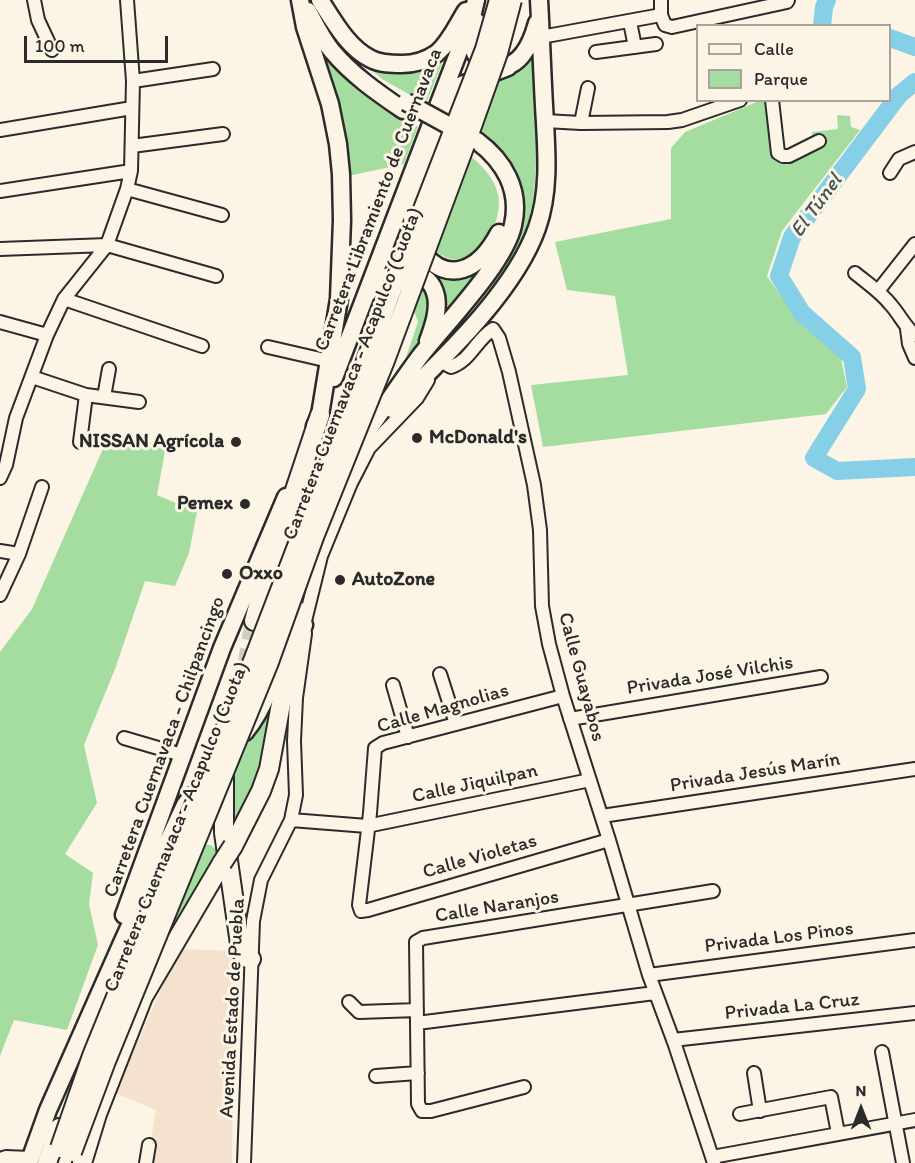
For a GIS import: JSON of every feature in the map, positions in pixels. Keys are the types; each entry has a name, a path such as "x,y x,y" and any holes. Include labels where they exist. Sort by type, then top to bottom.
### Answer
{"highway":[{"name":"Carretera Cuernavaca - Acapulco (Cuota)","path":"55,1163 92,1056 253,661 330,461 389,297 485,49 499,0"},
{"name":"Carretera Cuernavaca - Acapulco (Cuota)","path":"69,1163 106,1061 269,662 314,537 384,363 498,53 512,0"},
{"path":"254,621 265,580 320,415"},
{"path":"82,1163 97,1114 143,997 233,846 261,791 269,769 289,660 293,603"},
{"path":"36,1161 106,1005 165,905 199,833 225,765 224,833 241,951 244,957 251,959"}],"main road":[{"path":"301,0 331,50 370,87 405,106 475,146 500,182 504,193 505,216 493,245 474,264 463,269 452,270 440,267 423,253 415,241 412,217 415,201 453,93 468,81 478,80 518,61 526,50 539,7"},
{"name":"Carretera Cuernavaca - Chilpancingo","path":"88,1021 182,755 234,618 320,415 339,299 342,238 341,174 330,105 305,27 301,0"},
{"path":"315,0 338,42 347,53 405,106"},
{"path":"320,0 333,21 361,52 379,62 404,64 414,63 436,54 446,44 476,0"},
{"path":"476,0 474,51 487,65 508,67"},
{"name":"Carretera Libramiento de Cuernavaca","path":"320,415 472,17 476,0"},
{"path":"360,441 440,361 509,281 537,228 543,208 545,189 539,7"},
{"name":"Carretera Cuernavaca - Chilpancingo","path":"36,1161 48,1110 185,805 261,709 274,676 311,519 332,479 423,353 483,277 512,231 514,207 511,182 499,160 475,146"},
{"path":"363,298 378,282 401,272 422,275 436,294 437,308 423,353"},
{"path":"293,603 304,625"}],"street":[{"path":"34,0 38,20 52,50"},
{"path":"0,478 6,465 16,418 47,335 64,299 107,244 127,189 131,171 133,81 127,0"},
{"path":"661,0 663,20"},
{"path":"541,37 630,22 663,20 672,27 788,0"},
{"path":"630,22 635,47"},
{"path":"596,52 656,44"},
{"path":"133,81 213,69"},
{"path":"581,123 588,88"},
{"path":"544,121 668,122 682,120 734,102"},
{"path":"772,102 778,153 789,156 819,141"},
{"path":"0,130 132,108"},
{"path":"132,146 223,134"},
{"path":"890,174 899,159 915,152"},
{"path":"0,191 131,171"},
{"path":"127,189 222,215"},
{"path":"0,249 107,244 216,276"},
{"path":"878,291 915,244"},
{"path":"855,273 878,291 911,332 909,344 915,358"},
{"path":"64,299 202,346"},
{"path":"0,322 47,335"},
{"name":"Calle Guayabos","path":"440,361 451,367 461,363 485,334 493,329 499,338 510,372 534,485 540,530 542,606 563,696 602,816 649,975 713,1160"},
{"path":"268,347 329,361"},
{"name":"Avenida Estado de Puebla","path":"244,1163 253,921 261,880 291,820 296,795 294,741 296,698 305,634 304,625 321,556 369,448 417,398 440,361"},
{"path":"104,397 109,369"},
{"path":"32,377 86,395 139,402"},
{"path":"80,442 86,395"},
{"path":"0,595 19,554 42,487"},
{"path":"0,551 19,554"},
{"path":"440,674 456,724"},
{"name":"Privada José Vilchis","path":"570,719 821,677"},
{"path":"393,685 408,737"},
{"name":"Calle Magnolias","path":"367,826 375,748 383,743 563,696"},
{"path":"124,738 182,755"},
{"name":"Privada Jesús Marín","path":"602,816 915,769"},
{"name":"Calle Jiquilpan","path":"291,820 367,826 590,780"},
{"name":"Calle Violetas","path":"367,826 359,904 361,911 609,840"},
{"name":"Calle Naranjos","path":"524,1087 430,1111 422,1111 418,1104 416,942 423,938 713,891"},
{"name":"Privada Los Pinos","path":"649,975 915,940"},
{"path":"417,1023 655,993"},
{"path":"349,1002 359,1012 417,1010"},
{"name":"Privada La Cruz","path":"673,1040 915,1012"},
{"path":"882,1052 903,1163"},
{"path":"376,1076 418,1073"},
{"path":"754,1073 760,1111"},
{"path":"740,1114 831,1097 838,1133"},
{"path":"713,1160 838,1133 915,1120"},
{"path":"146,1163 149,1145"},
{"path":"0,1159 36,1161"}],"shaded area":[{"path":"179,949 235,951 232,1163 147,1163 156,1110 115,1093"}],"green space":[{"path":"320,43 373,97 418,127 404,164 348,176"},
{"path":"447,51 426,104 382,79 362,62"},
{"path":"533,55 536,158 535,186 530,214 521,241 508,264 455,330 451,326 510,247 515,177 511,166 501,153 476,132 491,85 521,68"},
{"path":"757,102 769,102 772,151 813,149 812,132 838,129 837,115 850,116 851,127 860,130 782,231 767,276 796,318 841,358 847,387 826,414 543,447 531,385 628,375 615,296 567,290 555,242 671,219 671,148 685,132"},
{"path":"469,155 493,181 499,202 498,213 495,225 482,246 463,258 452,259 443,256 429,245"},
{"path":"484,266 451,309 444,305 420,267 437,274"},
{"path":"401,278 422,283 430,297 426,329 418,344 406,357 418,322 411,303 374,296 383,286"},
{"path":"110,433 142,437 165,451 157,495 197,512 189,553 175,586 145,581 115,669 84,745 97,803 65,854 93,873 89,904 98,945 67,1030 14,1020 0,1056 0,652 32,609"},
{"path":"281,673 262,767 231,835 231,761"},
{"path":"205,845 211,845 219,852 168,936"}],"waterway":[{"name":"El Túnel","path":"822,24 827,0"},
{"name":"El Túnel","path":"891,38 915,47"},
{"name":"El Túnel","path":"915,82 899,95 792,237 779,276 802,313 852,357 857,389 814,458 837,471 915,467"}],"tunnel":[{"path":"246,667 254,621"}],"place":[{"name":"McDonald's","path":"417,438"},
{"name":"NISSAN Agrícola","path":"236,442"},
{"name":"Pemex","path":"245,504"},
{"name":"Oxxo","path":"227,574"},
{"name":"AutoZone","path":"340,580"}]}
